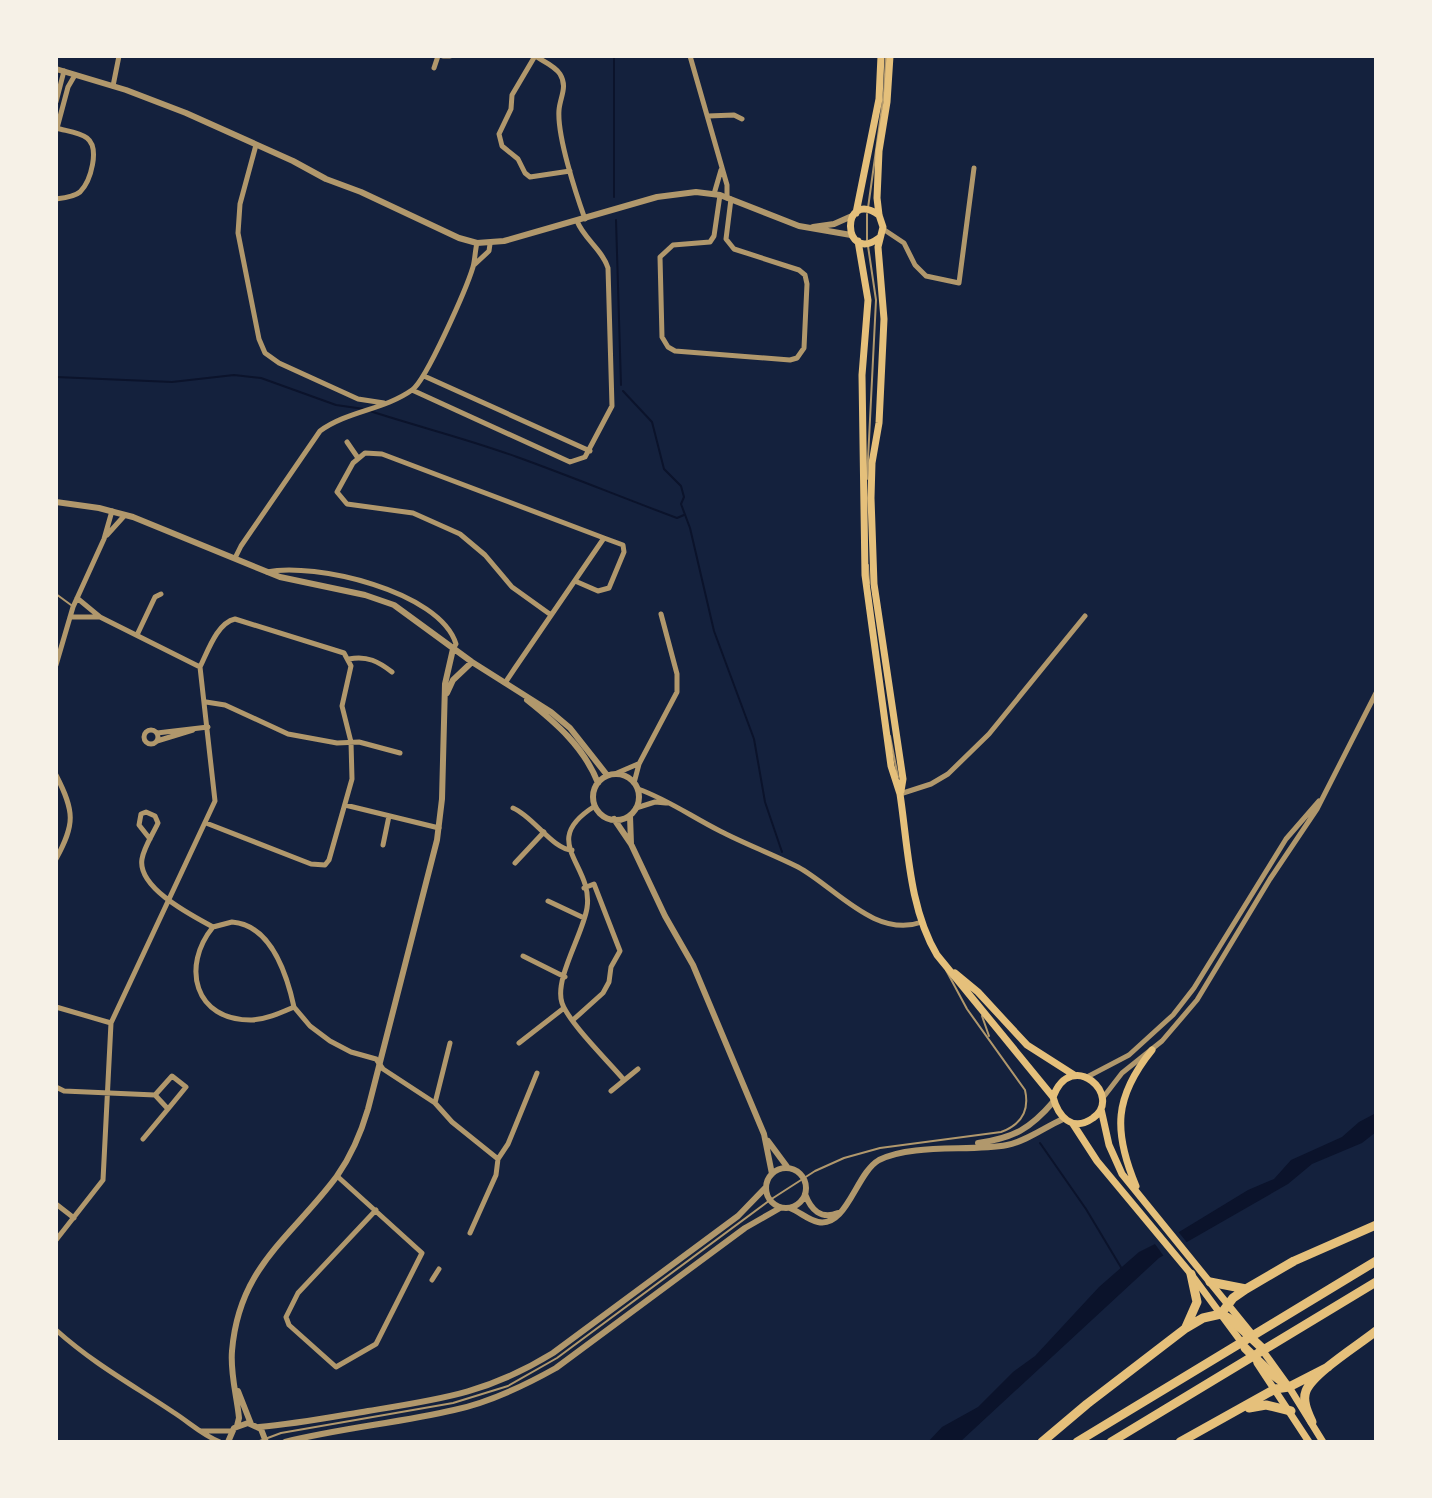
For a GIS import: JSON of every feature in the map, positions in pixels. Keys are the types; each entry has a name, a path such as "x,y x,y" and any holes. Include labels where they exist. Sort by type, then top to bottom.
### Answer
{"highway":[{"path":"1229,1318 1228,1304 1246,1289 1294,1261 1376,1225"},
{"path":"1077,1442 1376,1261"},
{"path":"1186,1328 1197,1302 1196,1271"},
{"path":"1210,1282 1246,1289"},
{"path":"1111,1442 1376,1282"},
{"path":"1042,1442 1087,1404 1203,1318 1229,1318 1262,1348"},
{"path":"1312,1422 1305,1403 1308,1386 1376,1331"},
{"path":"1245,1348 1289,1387"},
{"path":"1180,1442 1275,1389 1289,1387 1328,1367"},
{"path":"1238,1412 1266,1405 1291,1411"}],"main road":[{"path":"886,56 887,102 879,151 879,215 883,229 879,238 884,319 879,423 872,463 874,584 903,779 900,794"},
{"path":"879,238 867,244 858,241 851,235 849,223 854,215 886,56"},
{"path":"854,215 868,209 879,215"},
{"path":"858,241 868,300 862,375 865,575 884,726 894,779 900,794 922,922 945,965 1053,1099 1063,1119 1073,1124 1097,1161 1146,1220 1210,1282 1228,1304 1229,1318"},
{"path":"945,965 978,992 1027,1045 1074,1075 1093,1081 1102,1099 1101,1109 1112,1155 1122,1174 1156,1214 1229,1318 1245,1348"},
{"path":"1140,1196 1123,1151 1120,1116 1131,1079 1152,1050"},
{"path":"1053,1099 1063,1081 1074,1075"},
{"path":"1073,1124 1092,1119 1101,1109"},
{"path":"1262,1348 1275,1389 1309,1442"},
{"path":"1289,1387 1323,1442"}],"street":[{"path":"113,86 119,56"},
{"path":"434,68 441,56 450,56"},
{"path":"412,390 570,462 583,459 590,451 612,406 608,268 600,250 579,227 581,220 559,113 564,91 562,77 535,56 512,95 511,109 501,129 500,140 530,177 570,171"},
{"path":"690,56 727,185 723,196 714,236 710,242 673,245 660,257 664,343 675,351 797,358 804,348 805,275 728,244 726,239 723,196 721,169"},
{"path":"56,69 176,109 328,180 459,238 477,243 490,244 668,195 696,192 723,196 810,228 851,235"},
{"path":"56,102 64,71"},
{"path":"56,199 76,195 86,182 94,152 93,145 84,136 56,128 68,87 75,75"},
{"path":"708,116 734,115 742,119"},
{"path":"256,145 240,204 238,233 259,339 265,353 279,363 358,399 383,404"},
{"path":"883,229 904,243 915,265 926,276 959,283 974,168"},
{"path":"810,228 834,224 854,215"},
{"path":"235,558 317,434 329,424 412,390 424,376 473,266 477,243"},
{"path":"473,266 489,251 490,244"},
{"path":"424,376 590,451"},
{"path":"347,442 358,458"},
{"path":"551,615 521,595 479,549 453,530 393,508 347,504 337,492 339,485 358,458 370,452 382,454 622,544 624,549 611,586 601,591 575,581"},
{"path":"56,502 112,511 266,572 380,599 409,615 453,649 562,721 607,775"},
{"path":"56,665 73,607 104,539 112,511"},
{"path":"104,539 125,515"},
{"path":"505,683 604,538"},
{"path":"228,1442 239,1418 232,1360 236,1325 254,1276 273,1249 337,1176 361,1131 439,828 445,684 448,663 456,644 450,633 421,606 378,585 283,568 266,572"},
{"path":"137,635 155,597 161,594"},
{"path":"77,598 100,617 200,667"},
{"path":"631,844 630,816 639,800 636,786 639,764 677,692 677,674 661,614"},
{"path":"900,794 931,784 948,774 989,734 1085,616"},
{"path":"70,617 100,617"},
{"path":"56,1240 103,1180 111,1023 170,903 215,801 200,667 221,627 226,621 235,619 344,653 351,666 342,706 351,742 352,779 325,865 311,864 206,823"},
{"path":"349,659 370,659 392,672"},
{"path":"447,693 456,677 472,662"},
{"path":"505,683 565,733 586,759 598,783"},
{"path":"1102,1099 1122,1073 1152,1050 1197,1000 1322,798 1376,693"},
{"path":"206,702 225,705 288,734 337,743 351,742 400,753"},
{"path":"194,729 186,734 148,743 144,736 149,730 157,733 208,727"},
{"path":"156,741 157,733"},
{"path":"630,816 614,819 602,815 595,806 593,794 598,783 607,775 639,764"},
{"path":"617,773 719,830 801,869 873,917 904,926 922,922"},
{"path":"56,775 72,816 68,837 56,859"},
{"path":"1087,1077 1123,1059 1165,1025 1185,1001 1286,839 1322,798"},
{"path":"636,808 655,802 670,804"},
{"path":"345,805 439,828"},
{"path":"595,806 572,823 569,835 587,905 561,993 564,1008 624,1080"},
{"path":"513,808 523,812 563,849 572,850"},
{"path":"150,839 139,825 141,814 146,812 157,819 150,839 142,858 143,868 170,903 213,927"},
{"path":"383,845 389,816"},
{"path":"614,819 631,844 665,916 693,965 772,1152 803,1178 805,1194 813,1209 822,1215 832,1215 844,1208"},
{"path":"515,863 544,832"},
{"path":"1286,839 1294,845"},
{"path":"573,1020 603,993 620,951 594,884 584,888"},
{"path":"548,901 584,918"},
{"path":"294,1007 252,1020 231,1017 212,1007 199,991 195,972 198,951 213,927 239,923 259,933 282,969 294,1007 310,1026 351,1052 376,1059 435,1103 452,1122 498,1159"},
{"path":"523,956 565,977"},
{"path":"56,1007 111,1023"},
{"path":"519,1043 564,1008"},
{"path":"435,1103 450,1043"},
{"path":"611,1091 638,1069"},
{"path":"470,1233 496,1175 498,1159 508,1144 537,1073"},
{"path":"143,1139 186,1087 172,1076 155,1095"},
{"path":"56,1087 64,1091 155,1095 168,1109"},
{"path":"963,1147 1009,1138 1019,1133 1053,1099"},
{"path":"790,1208 825,1223 839,1216 864,1173 876,1162 894,1156 1015,1143 1063,1119"},
{"path":"200,1431 251,1424 259,1427 313,1421 450,1397 476,1391 524,1371 553,1353 738,1216 766,1187 772,1174 772,1152"},
{"path":"772,1174 788,1168"},
{"path":"337,1176 376,1210 422,1253 376,1344 336,1367 289,1325 286,1317 294,1299 376,1210"},
{"path":"766,1187 770,1200 780,1208"},
{"path":"285,1442 455,1410 530,1383 556,1368 745,1228 780,1208 790,1208 800,1203 805,1194"},
{"path":"56,1204 74,1218"},
{"path":"432,1280 439,1269"},
{"path":"56,1330 107,1372 207,1437 220,1442"},
{"path":"234,1384 251,1424"},
{"path":"259,1427 266,1440"}],"lane":[{"path":"886,56 868,209 867,244 876,300 867,495 870,585 900,794"},
{"path":"872,179 879,151"},
{"path":"870,440 872,463"},
{"path":"56,594 73,607"},
{"path":"257,1442 453,1403 508,1386 557,1358 770,1200 830,1164 870,1150 1001,1132 1019,1123 1027,1105 1025,1090 961,1000 946,974 945,965"},
{"path":"978,992 989,1037"}],"water":[{"path":"1376,1113 1376,1132 1362,1143 1312,1164 1288,1184 1159,1258 960,1442 928,1442 942,1427 978,1407 1013,1372 1035,1356 1099,1287 1139,1252 1248,1190 1274,1179 1291,1160 1342,1137 1359,1122"}],"pier":[{"path":"1176,1229 1189,1245 1166,1259 1152,1240"}],"waterway":[{"path":"614,56 614,197"},
{"path":"616,220 621,385"},
{"path":"56,377 172,382 234,375 261,378 336,405 364,409"},
{"path":"623,391 652,422 664,469 681,486 684,497 681,504 690,528 714,631 754,739 765,802 782,852"},
{"path":"370,411 499,451 677,518 684,515"},
{"path":"1040,1143 1086,1209 1122,1269"}]}
